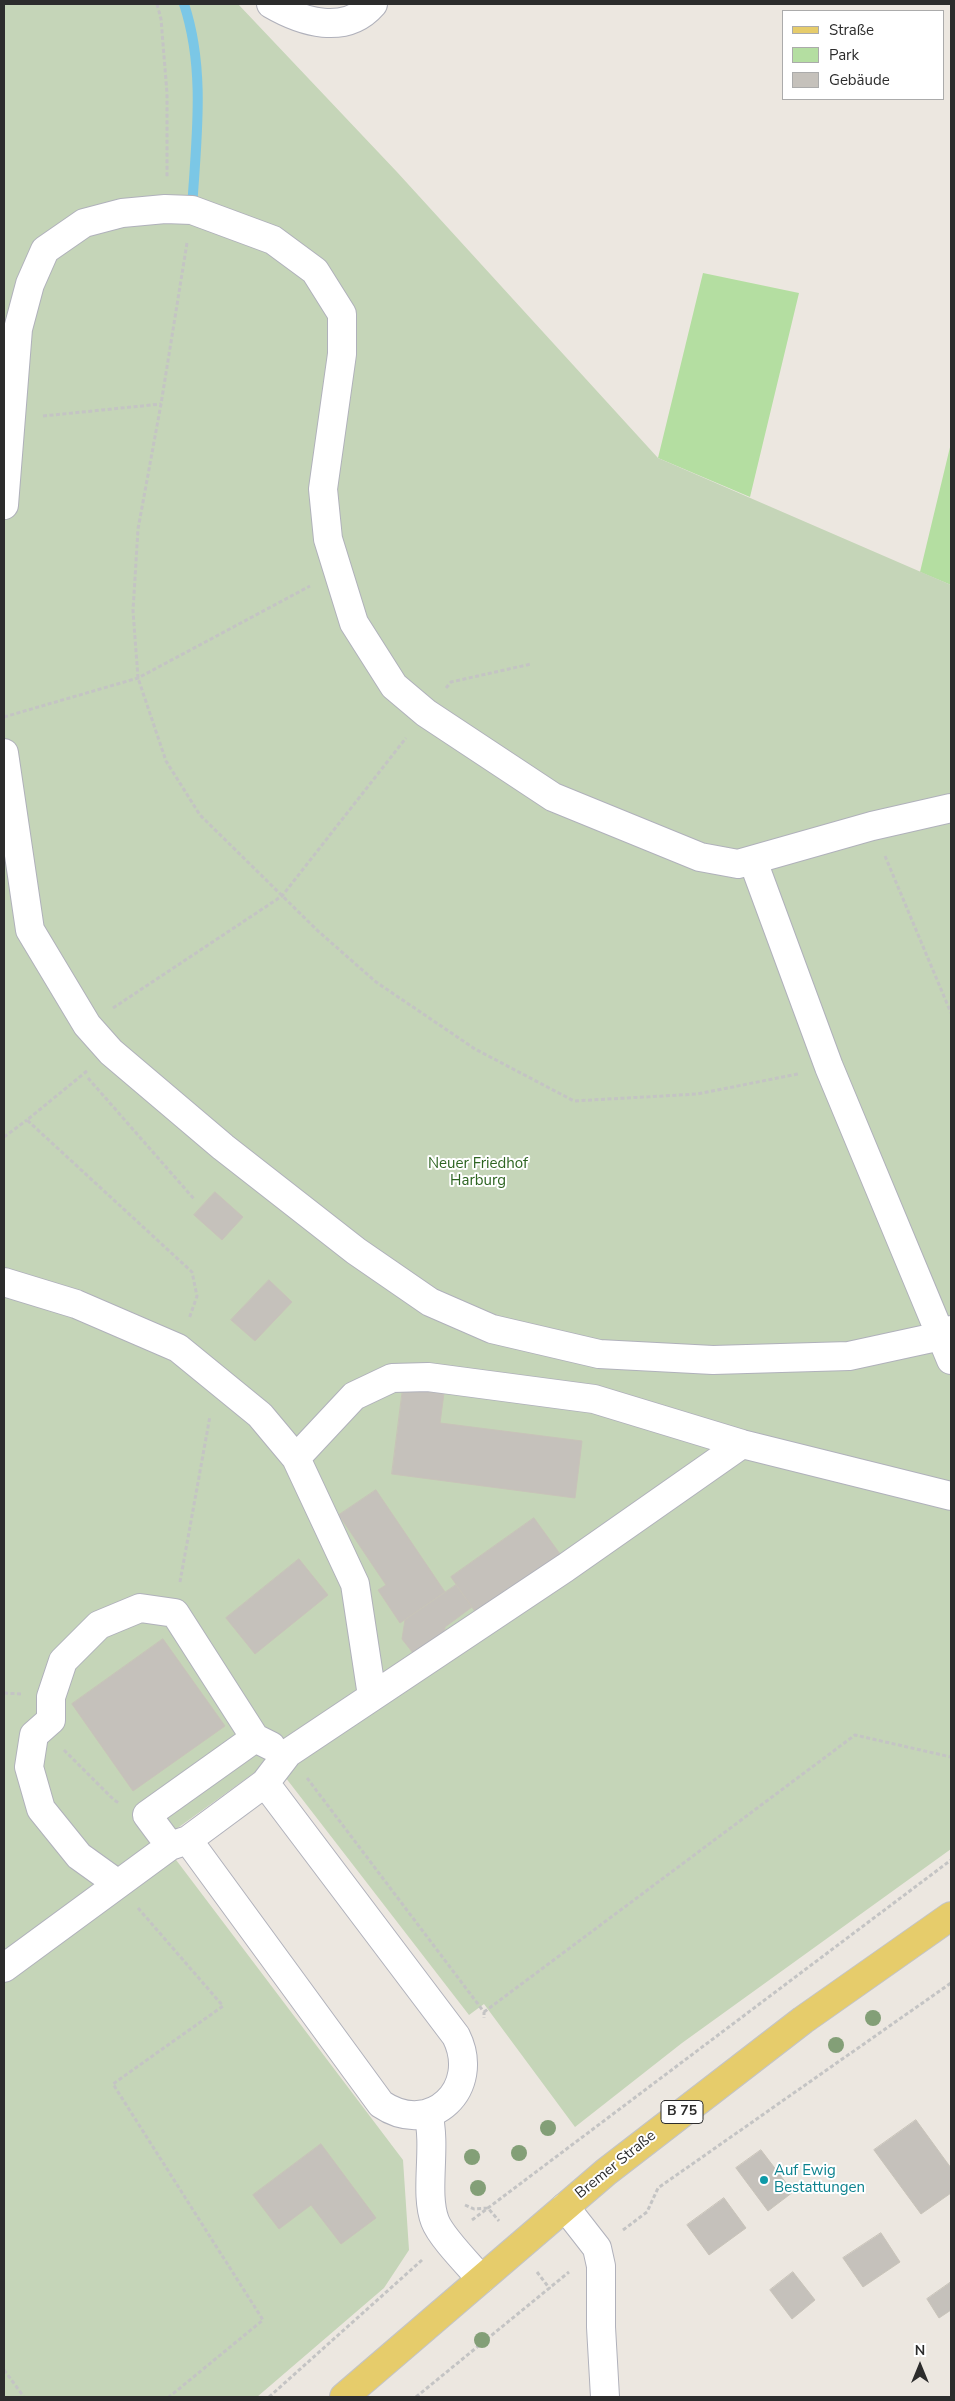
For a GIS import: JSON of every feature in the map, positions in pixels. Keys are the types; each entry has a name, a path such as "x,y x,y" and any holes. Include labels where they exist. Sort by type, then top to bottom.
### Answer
{"main road":[{"name":"Bremer Straße","path":"344,2397 565,2206 717,2084 803,2020 951,1916"}],"street":[{"path":"271,4 291,16 333,25 354,17 372,4"},
{"path":"4,505 18,329 30,284 45,250 84,223 122,213 165,209 192,210 273,240 316,271 342,314 342,354 323,489 328,539 354,623 394,686 426,713 553,797 700,857 738,864 872,826 951,808"},
{"path":"4,753 30,930 87,1025 110,1052 223,1147 356,1251 430,1302 492,1329 599,1354 713,1360 850,1356 946,1333"},
{"path":"753,861 830,1067 946,1333 951,1360"},
{"path":"4,1282 76,1304 185,1353 260,1415 296,1458 355,1584 372,1696"},
{"path":"296,1458 354,1396 392,1378 428,1377 594,1399 742,1444 951,1496"},
{"path":"4,1968 118,1884 265,1783 288,1753 572,1563 742,1444"},
{"path":"118,1884 79,1856 41,1809 29,1767 34,1735 51,1720 51,1696 63,1661 99,1625 140,1608 175,1613 254,1738 288,1753"},
{"path":"254,1738 147,1815 179,1843 381,2104 400,2114 428,2113 440,2109 456,2093 460,2080 462,2053 456,2036 265,1783"},
{"path":"428,2113 433,2139 432,2208 436,2224 481,2279"},
{"path":"565,2206 597,2248 601,2266 601,2327 605,2397"}],"path":[{"path":"157,4 161,19 167,92 167,164"},
{"path":"192,210 161,404 138,529 133,611 138,678 166,761 200,815 282,896 376,982 474,1049 522,1076 574,1101 697,1094 830,1067"},
{"path":"12,419 161,404"},
{"path":"4,717 138,678 339,570"},
{"path":"477,675 531,664"},
{"path":"87,1025 282,896 426,713"},
{"path":"872,826 951,1013"},
{"path":"4,1137 84,1073 194,1199"},
{"path":"27,1120 192,1272 197,1296 185,1353"},
{"path":"175,1613 217,1378"},
{"path":"51,1720 65,1752 86,1773 114,1800 147,1815"},
{"path":"456,2036 484,2012 855,1735 951,1757"},
{"path":"308,1780 484,2012"},
{"path":"269,2397 447,2238 951,1860"},
{"path":"118,1884 223,2006 113,2084 263,2320 169,2397"},
{"path":"416,2397 550,2289 597,2248 647,2212 658,2188 951,1983"},
{"path":"4,2370 24,2397"}],"green space":[{"name":"Neuer Friedhof Harburg","path":"4,4 238,4 397,172 658,458 951,585 951,1849 682,2043 575,2127 484,2004 469,2015 272,1760 161,1840 403,2160 409,2250 384,2288 257,2397 4,2397"},
{"path":"703,273 799,293 750,497 658,458"},
{"path":"951,443 951,585 920,572"}],"building":[{"path":"215,1192 243,1217 222,1240 194,1215"},
{"path":"269,1280 292,1302 255,1341 231,1320"},
{"path":"403,1388 444,1393 440,1423 582,1441 575,1498 392,1474"},
{"path":"376,1490 445,1592 400,1623 378,1590 386,1585 339,1515"},
{"path":"534,1518 560,1554 476,1613 451,1577"},
{"path":"299,1559 328,1595 255,1654 226,1618"},
{"path":"456,1585 472,1607 445,1627 443,1645 413,1653 402,1639 405,1620"},
{"path":"163,1639 225,1726 133,1791 72,1704"},
{"path":"916,2120 951,2168 951,2193 921,2214 874,2150"},
{"path":"321,2144 376,2218 341,2244 311,2205 279,2229 253,2195"},
{"name":"Auf Ewig Bestattungen","path":"761,2150 793,2192 768,2211 736,2168"},
{"path":"724,2198 746,2228 709,2255 687,2225"},
{"path":"881,2233 900,2262 863,2287 843,2258"},
{"path":"793,2272 815,2300 792,2319 770,2290"},
{"path":"951,2282 951,2310 939,2318 927,2299"}],"waterway":[{"path":"184,4 191,29 197,80 197,132 192,209"}],"place":[{"name":"Auf Ewig Bestattungen","path":"764,2180"}]}
